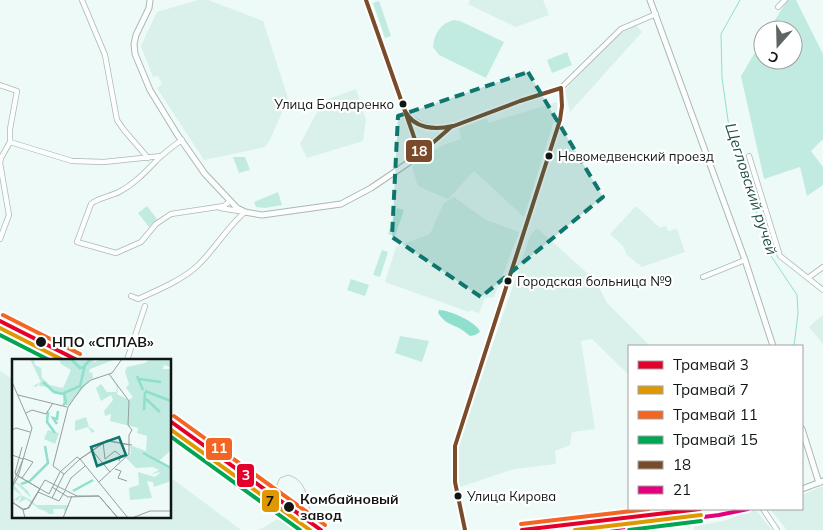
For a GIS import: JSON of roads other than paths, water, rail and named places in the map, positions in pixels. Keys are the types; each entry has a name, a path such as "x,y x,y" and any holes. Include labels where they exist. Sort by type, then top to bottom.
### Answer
{"street":[{"path":"82,0 105,55 117,120 148,158"},
{"path":"150,0 149,8 136,35 134,44 135,54 150,90 205,174 237,208 245,212"},
{"path":"366,0 420,154"},
{"path":"650,0 745,260 774,345"},
{"path":"778,7 785,0"},
{"path":"406,115 417,123 440,129 561,88 621,29 656,14"},
{"path":"0,85 17,91 10,129 10,142 0,158 9,215 0,238"},
{"path":"465,530 454,482 455,446 560,120 562,106 561,88"},
{"path":"216,208 262,215 341,204 371,188 420,154 450,127"},
{"path":"182,140 161,156 132,184 106,198 93,201 90,204 77,242 116,254 141,242 156,224 171,214 216,208 224,206 230,201"},
{"path":"10,142 72,161 104,162 161,156"},
{"path":"749,156 780,256 823,290"},
{"path":"131,296 138,299 182,277 197,266 245,212"},
{"path":"703,277 745,260"},
{"path":"808,278 823,267"},
{"path":"128,359 145,306"},
{"path":"0,329 57,359"},
{"path":"171,430 309,530"},
{"path":"803,435 821,482 803,489"},
{"path":"602,530 743,510"},
{"path":"764,510 777,530"}],"waterway":[{"name":"Щегловский ручей","path":"740,0 721,34 722,78 730,134 771,256 797,295 798,313 794,345"}],"tram line":[{"name":"11","path":"3,315 80,354"},
{"name":"3","path":"0,321 75,359"},
{"name":"7","path":"0,328 61,359"},
{"name":"15","path":"0,335 47,359"},
{"name":"11","path":"174,416 325,525"},
{"name":"3","path":"171,422 321,530"},
{"name":"7","path":"171,430 310,530"},
{"name":"15","path":"171,437 300,530"},
{"path":"278,501 274,491 280,478 288,475 296,479 305,490 310,512 317,527"},
{"name":"11","path":"521,524 640,510"},
{"name":"3","path":"522,530 692,510"},
{"name":"7","path":"575,530 701,515"},
{"name":"15","path":"629,530 701,521"}],"place":[{"name":"Улица Бондаренко","path":"403,104"},
{"name":"Новомедвенский проезд","path":"549,156"},
{"name":"Городская больница №9","path":"508,281"},
{"name":"НПО «СПЛАВ»","path":"41,342"},
{"name":"Улица Кирова","path":"458,496"},
{"name":"Комбайновый завод","path":"289,507"}]}
